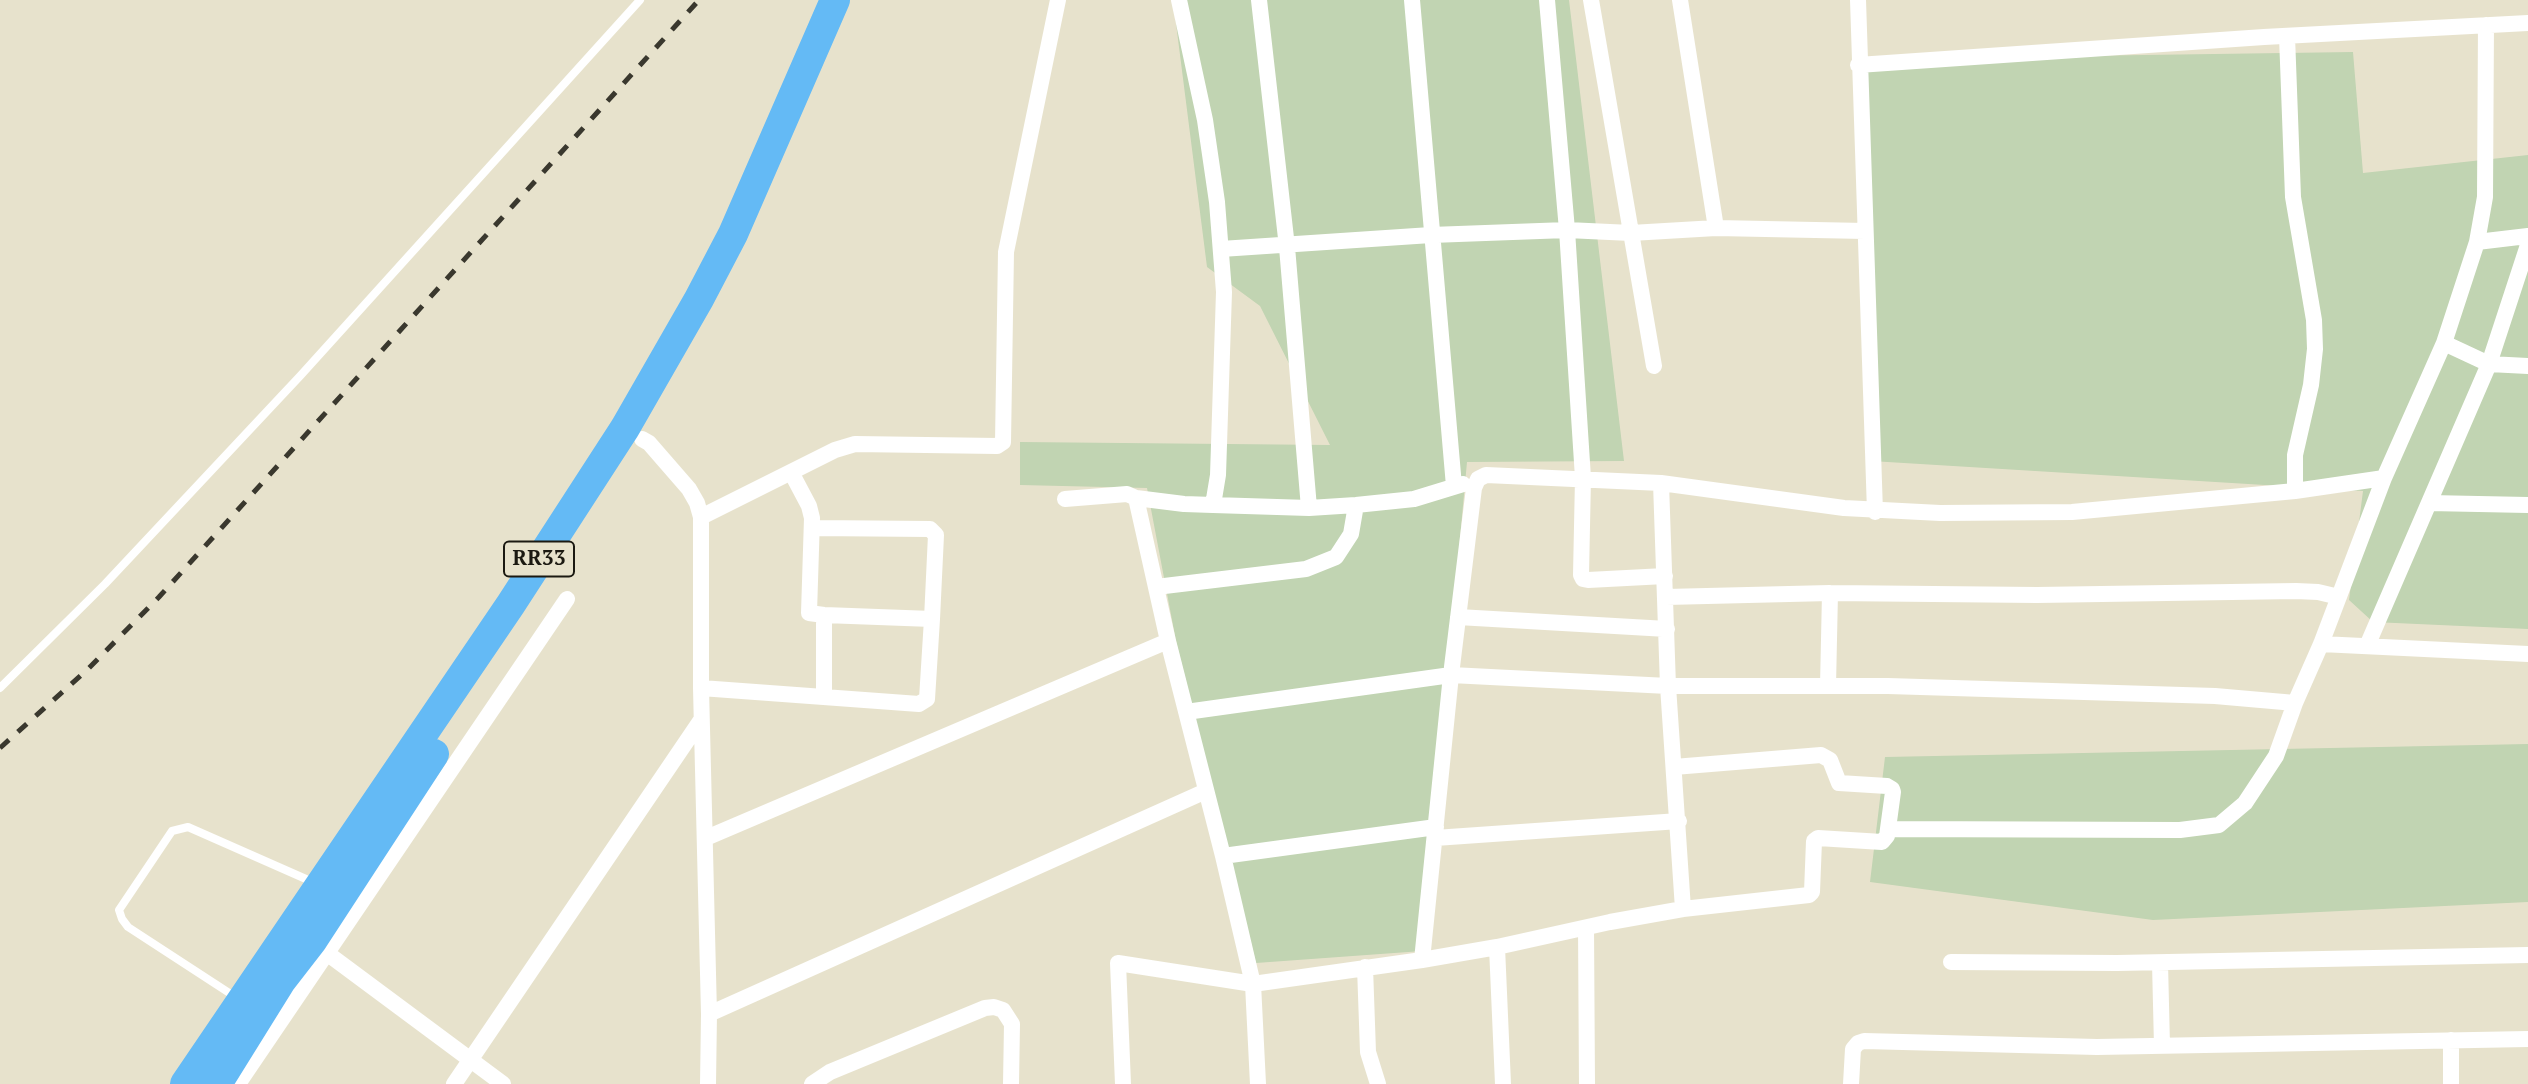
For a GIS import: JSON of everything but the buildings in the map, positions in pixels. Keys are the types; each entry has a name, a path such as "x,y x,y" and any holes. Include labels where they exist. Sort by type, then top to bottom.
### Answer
{"highway":[{"name":"RR33","path":"185,1084 511,604 625,428 733,234 835,0"},
{"name":"RR33","path":"217,1084 281,981 320,947 551,573 642,439 740,257 780,174 851,0"}],"street":[{"path":"701,517 835,450 855,444 997,446 1003,442 1008,236 1058,0"},
{"path":"1179,0 1205,120 1217,202 1224,292 1219,475 1213,505"},
{"path":"1259,0 1287,247 1309,508"},
{"path":"1412,0 1454,486"},
{"path":"1547,0 1567,230 1583,478 1581,575 1583,579 1665,576"},
{"path":"1591,0 1654,366"},
{"path":"1680,0 1716,228"},
{"path":"1858,0 1858,65 1875,512"},
{"path":"1858,65 2287,36 2528,23"},
{"path":"1888,829 2180,830 2219,825 2245,803 2276,756 2384,478 2444,343 2477,242 2485,197 2486,25"},
{"path":"2287,36 2292,187 2315,320 2311,385 2296,447 2295,491"},
{"path":"1221,249 1287,247 1431,235 1567,230 1631,233 1716,228 1865,231"},
{"path":"2477,242 2528,236"},
{"path":"2367,646 2489,364 2528,245"},
{"path":"2444,343 2489,364 2528,366"},
{"path":"642,439 649,443 689,489 701,517 701,720 706,838 708,1084"},
{"path":"791,472 809,506 813,528 808,611 824,615 932,619"},
{"path":"1065,499 1127,494 1136,498 1184,504 1309,508 1414,499 1486,475 1661,483 1875,512 2072,512 2295,491 2384,478"},
{"path":"1422,960 1451,675 1474,488 1478,479"},
{"path":"1661,483 1668,686 1683,909"},
{"path":"1136,498 1168,641 1253,984 1258,1084"},
{"path":"2429,503 2528,505"},
{"path":"1156,587 1306,569 1336,557 1351,534 1356,505"},
{"path":"701,688 915,704 925,701 936,535 930,529 813,528"},
{"path":"1666,597 1830,593 2037,595 2295,591 2318,592 2339,597"},
{"path":"1829,686 1830,593"},
{"path":"238,1084 320,947 567,599"},
{"path":"824,615 824,696"},
{"path":"1458,617 1667,629"},
{"path":"706,838 1168,641"},
{"path":"2321,644 2528,654"},
{"path":"1186,712 1451,675 1668,686 1829,686 2215,696 2295,703"},
{"path":"454,1084 701,720"},
{"path":"1123,1084 1118,963 1253,984 1422,960 1683,909 1809,895 1812,892 1814,841 1818,838 1882,842 1886,838 1892,789 1887,786 1839,783 1830,760 1821,755 1674,767"},
{"path":"709,1014 1206,790"},
{"path":"1223,856 1436,833 1679,821"},
{"path":"1586,928 1587,1084"},
{"path":"320,947 503,1084"},
{"path":"1497,947 1503,1084"},
{"path":"1951,962 2160,963 2528,955"},
{"path":"2160,963 2162,1046"},
{"path":"1365,967 1368,1052 1378,1084"},
{"path":"812,1084 830,1072 985,1008 994,1007 1003,1010 1012,1024 1011,1084"},
{"path":"1851,1084 1853,1049 1864,1041 2096,1047 2528,1039"},
{"path":"2451,1040 2451,1084"}],"lane":[{"path":"0,688 78,612 282,395 640,0"},
{"path":"241,1001 128,927 122,919 119,909 172,831 188,827 320,886"}],"green space":[{"path":"1173,0 1569,0 1624,461 1467,462 1422,951 1256,963 1176,641 1147,488 1020,485 1020,442 1330,445 1260,306 1207,267"},
{"path":"2353,52 2363,173 2528,155 2528,629 2373,622 2349,600 2363,491 1871,461 1866,59"},
{"path":"2528,744 2528,902 2153,920 1870,882 1885,757"}],"railway":[{"path":"0,748 88,669 159,597 699,0"}]}
